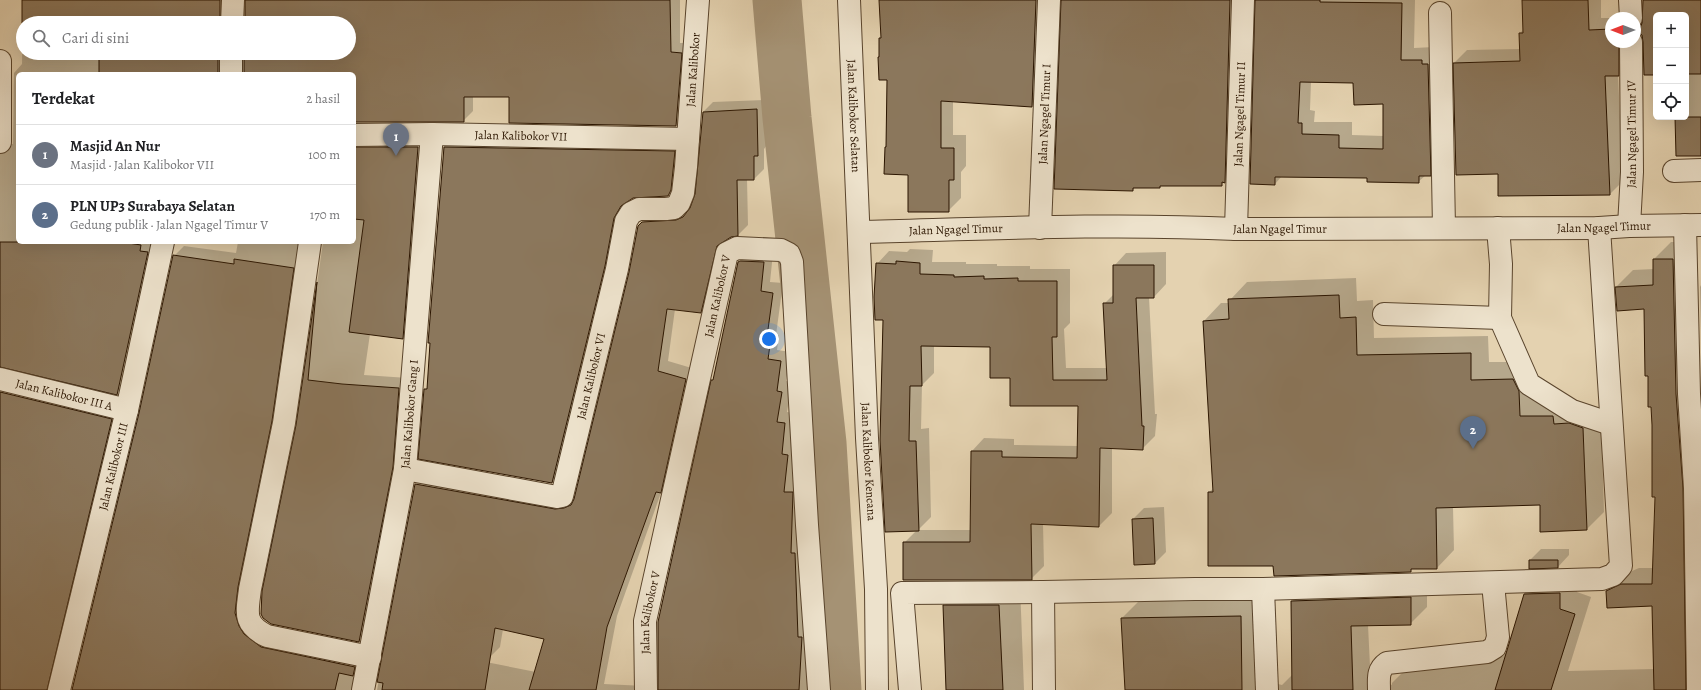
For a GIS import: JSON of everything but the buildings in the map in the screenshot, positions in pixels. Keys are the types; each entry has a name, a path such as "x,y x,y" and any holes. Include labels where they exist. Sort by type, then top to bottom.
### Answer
{"street":[{"path":"232,16 233,0"},
{"name":"Jalan Kalibokor","path":"688,139 698,0"},
{"name":"Jalan Kalibokor Selatan","path":"848,0 859,232"},
{"name":"Jalan Ngagel Timur I","path":"1040,228 1049,0"},
{"name":"Jalan Ngagel Timur II","path":"1236,229 1242,0"},
{"path":"1630,0 1631,12"},
{"path":"1440,13 1444,228"},
{"name":"Jalan Ngagel Timur IV","path":"1629,226 1632,172 1631,48"},
{"path":"231,60 231,72"},
{"path":"0,61 0,141 16,140"},
{"name":"Jalan Kalibokor VII","path":"356,135 432,134 688,139"},
{"name":"Jalan Kalibokor Gang I","path":"363,690 405,469 432,134"},
{"name":"Jalan Kalibokor VI","path":"405,469 557,497 562,496 617,269 626,221 631,214 639,209 674,208 679,203 683,193 688,139"},
{"path":"1674,171 1701,170"},
{"path":"1693,225 1689,394 1695,488 1698,690"},
{"name":"Jalan Ngagel Timur","path":"859,232 1186,226 1236,229 1598,228 1693,225"},
{"path":"1498,228 1501,264 1500,318 1529,384 1572,411 1611,424"},
{"path":"910,690 902,593 1263,589 1602,579 1613,575 1621,566 1598,228"},
{"name":"Jalan Kalibokor Kencana","path":"859,232 867,438 876,589 877,690"},
{"name":"Jalan Kalibokor III","path":"59,690 128,410 163,244"},
{"path":"310,244 284,423 250,589 248,610 250,623 256,631 267,636 370,657"},
{"name":"Jalan Kalibokor V","path":"646,690 645,621 727,253 737,248 781,250 789,254 792,262 807,525 819,690"},
{"path":"1384,314 1500,318"},
{"name":"Jalan Kalibokor III A","path":"0,379 128,410"},
{"path":"1379,690 1379,672 1382,667 1387,664 1487,652 1495,647 1498,637 1493,583"},
{"path":"1263,589 1267,690"},
{"path":"1043,592 1044,690"}],"waterway":[{"path":"777,0 787,118 822,443 837,690"}],"place":[{"name":"Masjid An Nur","path":"396,156"},
{"name":"PLN UP3 Surabaya Selatan","path":"1473,449"}]}
